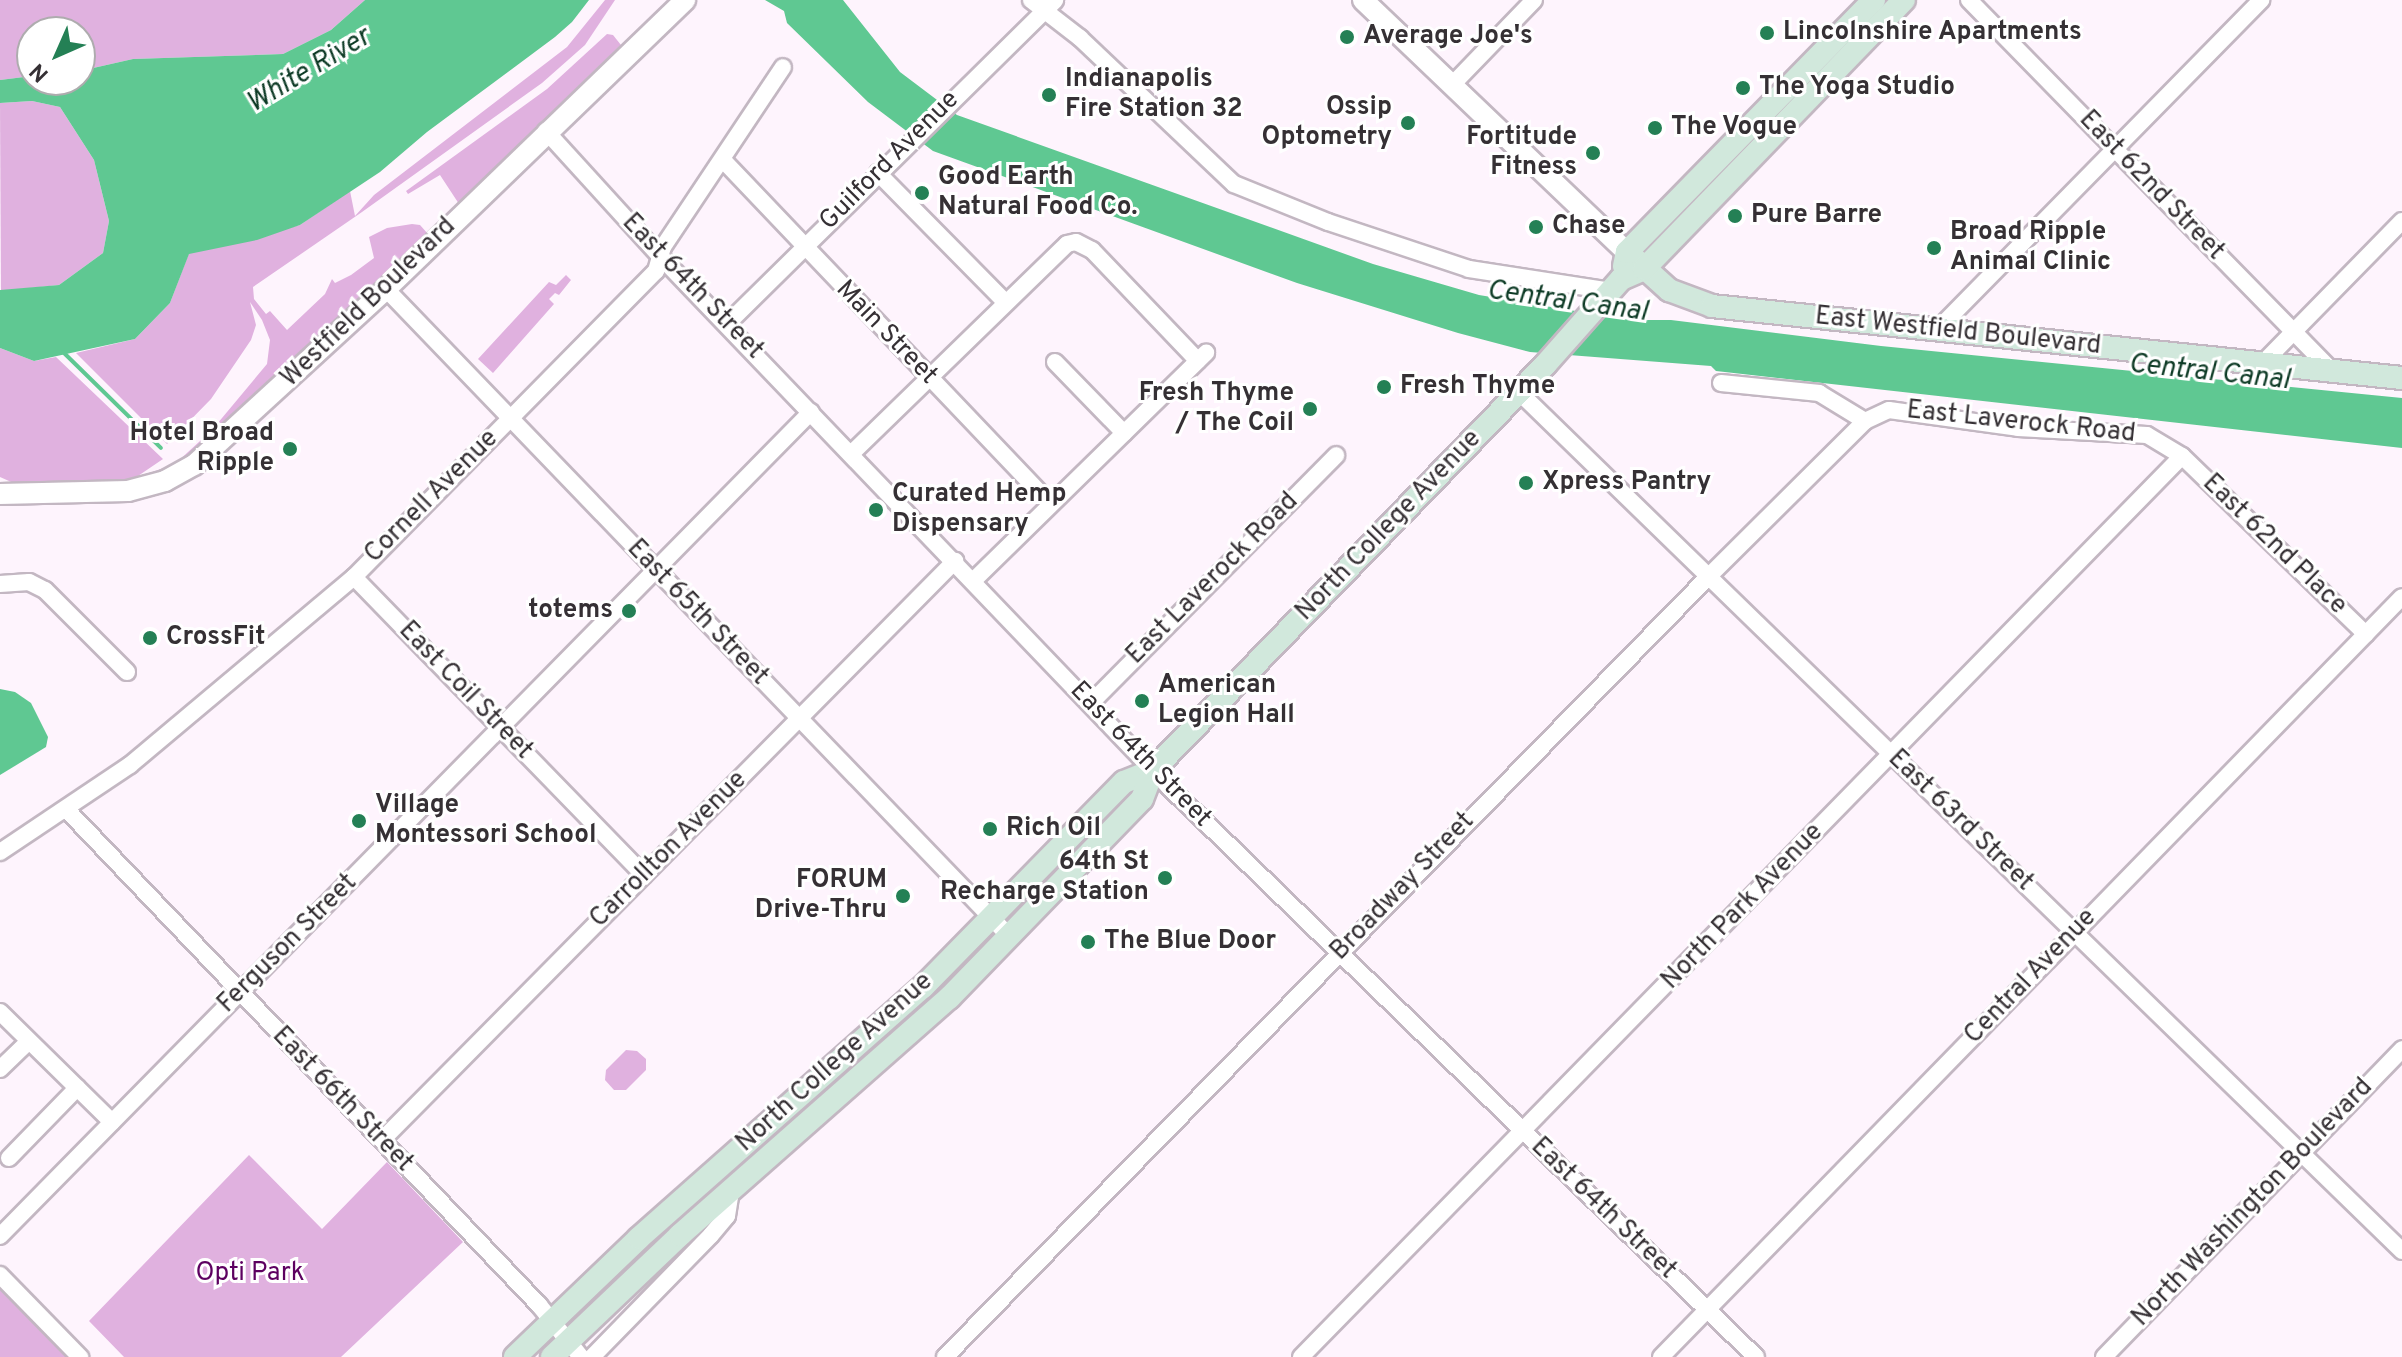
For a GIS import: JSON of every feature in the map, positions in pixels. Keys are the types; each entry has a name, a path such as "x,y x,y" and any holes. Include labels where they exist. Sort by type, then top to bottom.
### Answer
{"main road":[{"path":"1627,252 1874,0"},
{"name":"North College Avenue","path":"552,1357 575,1349 731,1190 920,1026 1142,799 1153,770 1545,365 1612,290 1644,269 1904,0"},
{"name":"East Westfield Boulevard","path":"1627,252 1678,295 1712,306 2402,378"},
{"name":"North College Avenue","path":"1612,290 1627,252"},
{"name":"North College Avenue","path":"515,1357 717,1167 869,1037 1124,782 1153,770"}],"street":[{"name":"Westfield Boulevard","path":"0,494 102,494 149,486 175,476 237,429 685,0"},
{"path":"1031,0 1050,5 1080,38 1234,184 1328,222 1447,263 1513,278 1612,290"},
{"path":"1363,0 1627,252"},
{"path":"1452,85 1534,0"},
{"name":"East 62nd Street","path":"1969,0 2333,372"},
{"path":"1939,328 2261,0"},
{"name":"Guilford Avenue","path":"727,324 1050,5"},
{"name":"Cornell Avenue","path":"0,852 67,810 171,732 354,577 657,270 659,255 783,67"},
{"name":"East 64th Street","path":"546,131 659,255 1153,770 1756,1357"},
{"name":"Main Street","path":"723,160 1051,504"},
{"path":"878,173 1005,302"},
{"path":"2262,364 2402,221"},
{"path":"851,454 1060,248 1076,242 1092,250 1202,357 974,580"},
{"name":"East 65th Street","path":"386,289 1009,936"},
{"path":"1055,362 1124,433"},
{"path":"1721,383 1819,393 1865,421"},
{"name":"East 63rd Street","path":"1519,392 2402,1251"},
{"name":"East Laverock Road","path":"1865,421 1889,410 2018,428 2147,435 2182,456"},
{"name":"Ferguson Street","path":"0,1236 811,412"},
{"name":"Broadway Street","path":"945,1357 1708,577 1865,421"},
{"name":"East Laverock Road","path":"1090,704 1336,455"},
{"name":"East 62nd Place","path":"2182,456 2366,634"},
{"name":"North Park Avenue","path":"1301,1357 2182,456"},
{"name":"Carrollton Avenue","path":"382,1140 955,561"},
{"name":"East Coil Street","path":"354,577 644,875"},
{"path":"0,584 29,582 45,590 127,672"},
{"name":"Central Avenue","path":"1661,1357 2402,597"},
{"name":"East 66th Street","path":"67,810 239,994 382,1140 575,1349"},
{"path":"0,1012 112,1122"},
{"path":"0,1069 29,1041"},
{"name":"North Washington Boulevard","path":"2104,1357 2402,1049"},
{"path":"9,1158 77,1088"},
{"path":"592,1357 727,1216 731,1190"},
{"path":"0,1275 80,1357"}],"green space":[{"path":"0,0 365,0 331,30 283,54 133,59 96,67 96,16 16,16 16,78 0,80"},
{"path":"605,0 615,0 585,45 542,83 362,212 253,287 254,299 266,314 270,311 287,330 325,294 332,279 335,283 351,275 374,258 369,237 387,228 412,224 420,225 428,234 335,329 177,467 133,482 18,485 0,477 0,348 34,361 56,357 163,459 135,478 175,464 212,430 267,364 270,340 250,302 256,325 251,340 211,399 167,444 76,353 135,339 170,303 189,253 300,225 350,191 355,216 374,195 567,47"},
{"path":"668,0 674,0 459,204 440,175 408,194 406,191 547,89 607,34 613,35 621,45"},
{"path":"32,101 60,107 94,160 109,221 103,253 59,285 1,291 0,103"},
{"path":"566,275 571,280 559,295 555,293 549,299 554,304 493,373 478,359 549,282 556,285"},
{"path":"626,1050 637,1051 646,1059 646,1070 626,1090 614,1090 605,1080 606,1070"},
{"name":"Opti Park","path":"249,1155 322,1229 387,1162 463,1242 341,1357 124,1357 89,1321"},
{"path":"0,1287 45,1333 67,1357 0,1357"}],"water":[{"name":"White River","path":"365,0 589,0 555,37 427,132 380,172 300,225 257,240 189,254 170,303 135,339 34,361 0,348 0,290 59,285 103,253 109,221 94,160 60,107 32,101 0,103 0,80 16,78 16,96 96,96 96,67 133,59 283,54 331,30"},
{"name":"Central Canal","path":"765,0 843,0 900,72 957,115 1373,264 1479,295 1630,320 1671,320 1881,346 2402,398 2402,448 1716,371 1711,366 1530,352 1458,333 1297,283 933,151 868,102 787,23 784,11"},
{"path":"0,689 15,692 31,703 48,737 46,747 0,775"}],"waterway":[{"path":"63,352 161,448"}],"place":[{"name":"Lincolnshire Apartments","path":"1767,33"},
{"name":"Average Joe's","path":"1347,37"},
{"name":"The Yoga Studio","path":"1743,88"},
{"name":"Indianapolis Fire Station 32","path":"1049,95"},
{"name":"Ossip Optometry","path":"1408,123"},
{"name":"The Vogue","path":"1655,128"},
{"name":"Fortitude Fitness","path":"1593,153"},
{"name":"Good Earth Natural Food Co.","path":"922,193"},
{"name":"Pure Barre","path":"1735,216"},
{"name":"Chase","path":"1536,227"},
{"name":"Broad Ripple Animal Clinic","path":"1934,248"},
{"name":"Fresh Thyme","path":"1384,387"},
{"name":"Fresh Thyme / The Coil","path":"1310,409"},
{"name":"Hotel Broad Ripple","path":"290,449"},
{"name":"Xpress Pantry","path":"1526,483"},
{"name":"Curated Hemp Dispensary","path":"876,510"},
{"name":"totems","path":"629,611"},
{"name":"CrossFit","path":"150,638"},
{"name":"American Legion Hall","path":"1142,701"},
{"name":"Village Montessori School","path":"359,821"},
{"name":"Rich Oil","path":"990,829"},
{"name":"64th St Recharge Station","path":"1165,878"},
{"name":"FORUM Drive-Thru","path":"903,896"},
{"name":"The Blue Door","path":"1088,942"}]}
